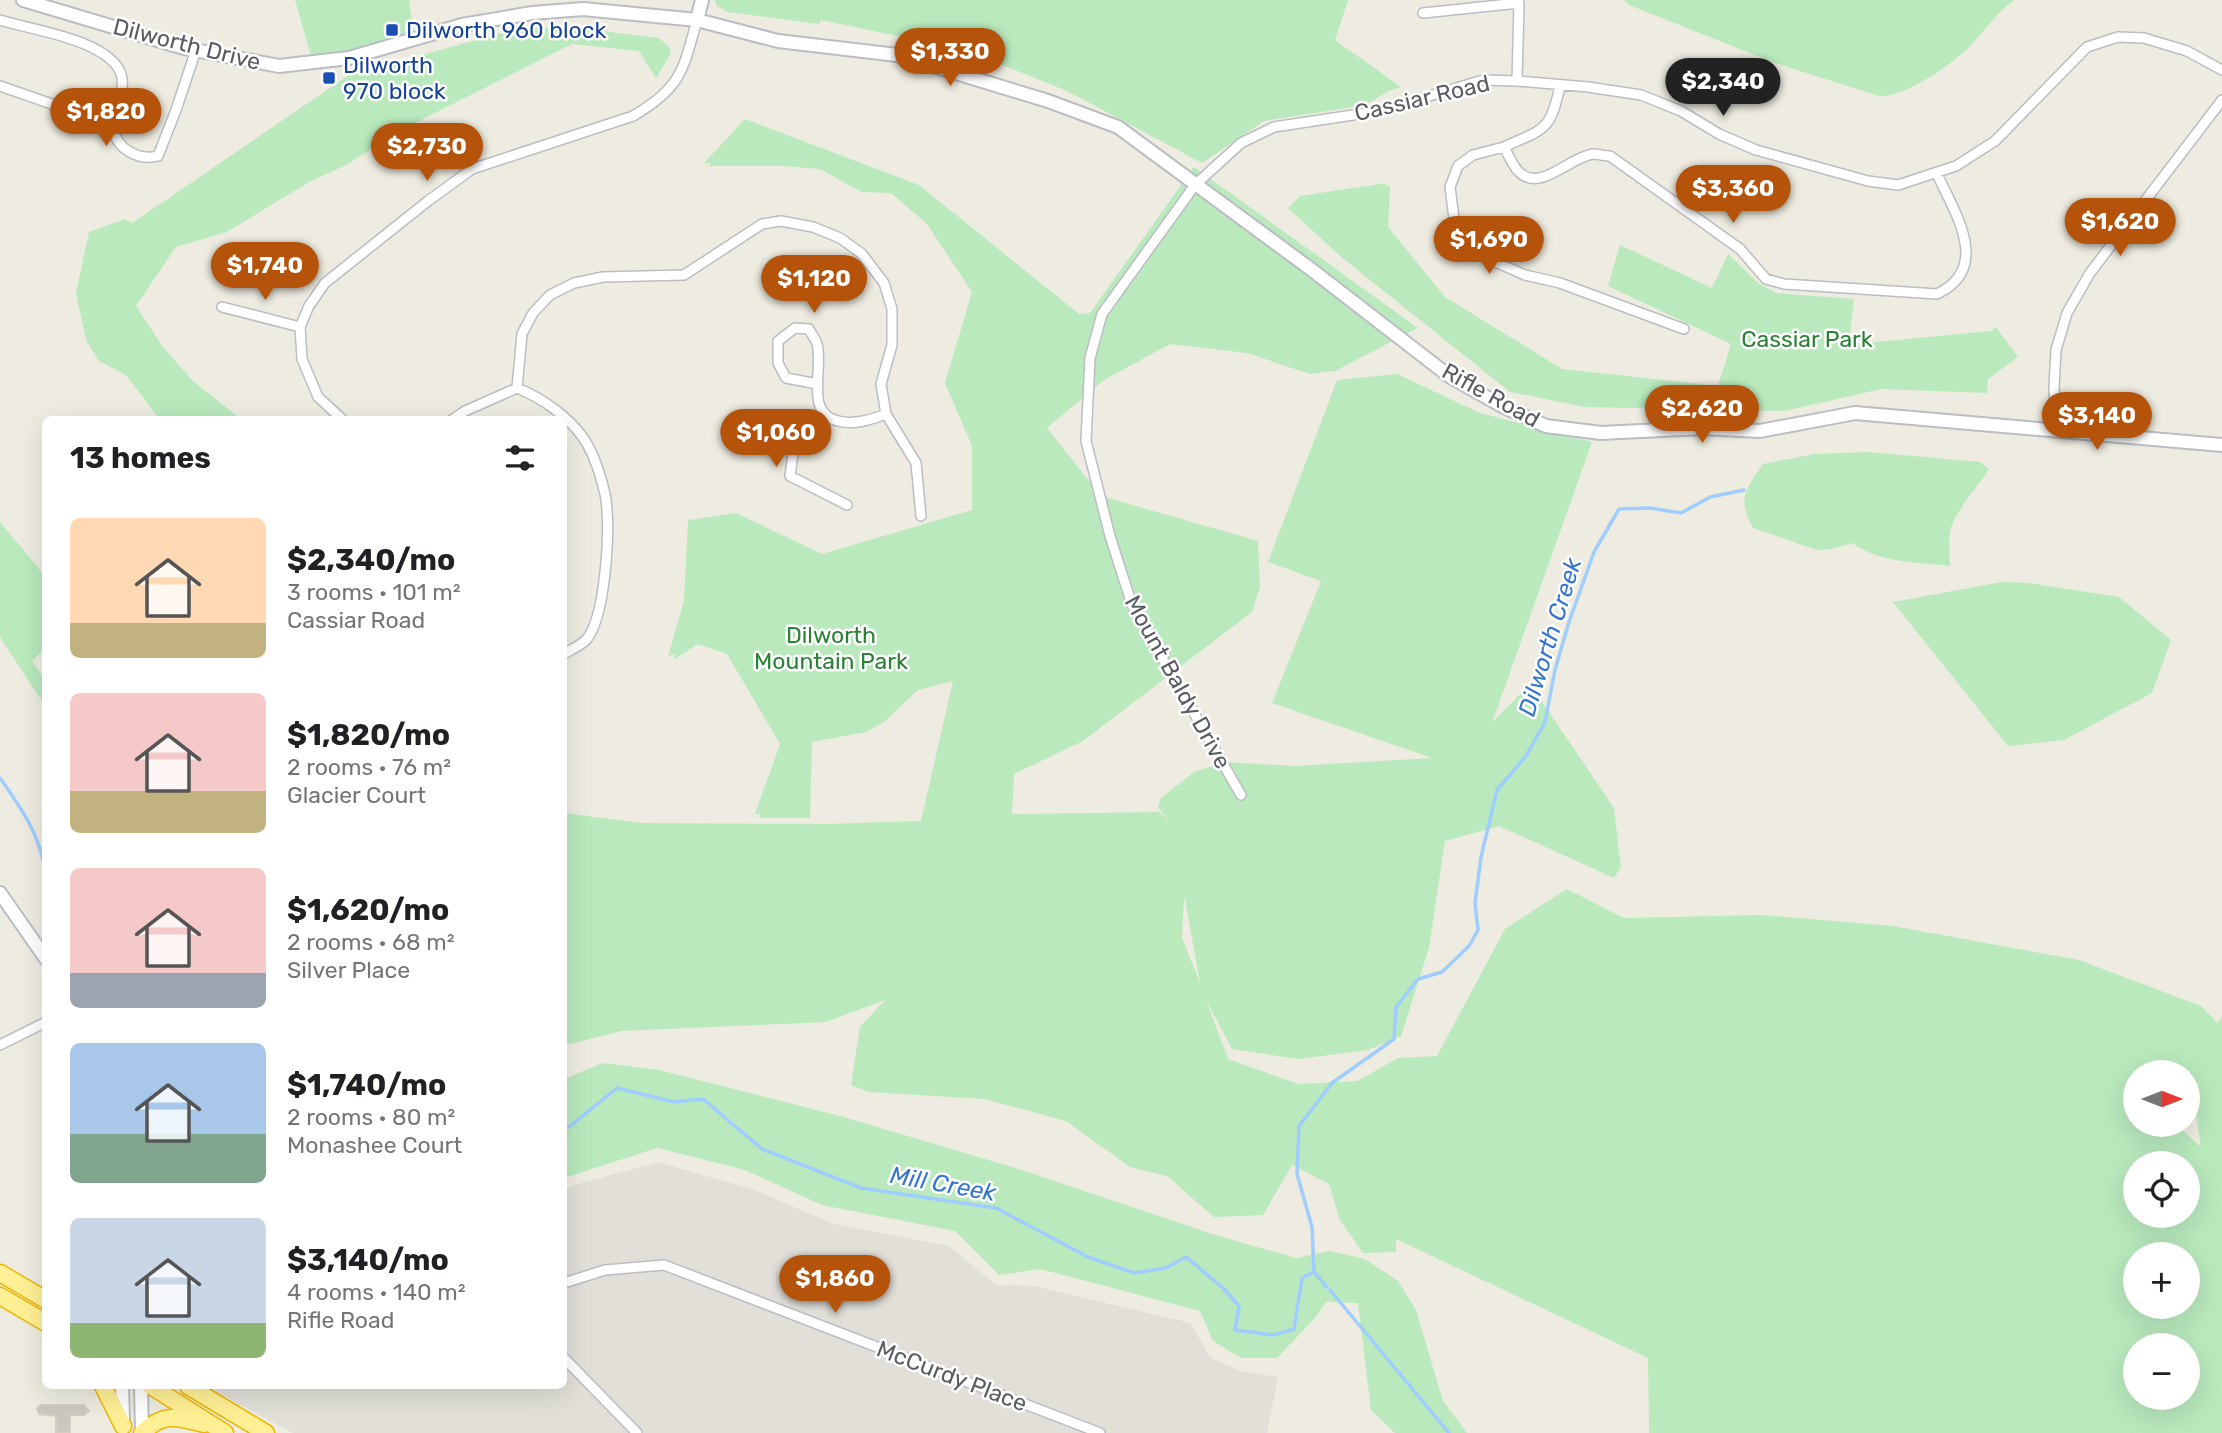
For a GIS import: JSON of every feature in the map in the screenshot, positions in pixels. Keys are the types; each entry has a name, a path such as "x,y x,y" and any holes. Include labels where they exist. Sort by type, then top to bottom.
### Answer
{"highway":[{"path":"0,1273 42,1298"},
{"path":"0,1296 42,1321"},
{"path":"104,1389 123,1430"},
{"path":"156,1389 220,1430"},
{"path":"194,1389 266,1433"},
{"path":"142,1433 155,1420 165,1418 220,1430"}],"street":[{"name":"Dilworth Drive","path":"23,0 196,50 279,66 349,58 461,25 532,13 583,9 697,20 778,41 897,55 1048,100 1118,127 1195,184"},
{"path":"339,416 318,397 302,359 300,327 309,306 326,283 472,169 633,116 655,103 674,85 684,67 702,0"},
{"path":"1423,13 1522,1 1517,81"},
{"path":"0,20 95,47 117,66 122,87 112,125 116,137 130,153 146,159 158,156 196,50"},
{"name":"Cassiar Road","path":"1195,184 1241,143 1274,127 1379,111 1482,80 1588,87 1641,96 1681,111 1719,134 1756,150 1868,181 1898,185 1956,166 1996,141 2087,47 2118,37 2144,38 2187,51 2222,70"},
{"path":"0,86 112,125"},
{"path":"1560,86 1554,112 1545,128 1504,147 1473,155 1458,166 1450,187 1454,218 1472,241 1493,261 1525,275 1560,283 1684,330"},
{"path":"2056,432 2056,350 2067,313 2090,273 2222,100"},
{"path":"1504,147 1518,171 1530,179 1545,178 1573,161 1594,154 1610,156 1740,249 1766,279 1784,284 1937,294 1953,286 1962,273 1967,253 1965,235 1937,174"},
{"name":"Rifle Road","path":"1195,184 1449,376 1504,407 1546,426 1601,433 1701,428 1760,431 1855,413 2222,445"},
{"name":"Mount Baldy Drive","path":"1195,184 1102,314 1090,358 1086,440 1110,536 1132,605 1241,794"},
{"path":"517,388 522,334 533,313 550,295 574,283 603,277 684,275 762,225 781,221 813,227 840,238 862,254 884,283 892,309 892,345 881,384 886,414 916,463 921,516"},
{"path":"222,307 300,327"},
{"path":"818,384 786,378 778,363 778,341 794,328 809,330 817,344 818,384 818,407 828,419"},
{"path":"458,416 517,388 537,396 559,416"},
{"path":"847,505 790,476 794,444 805,427 828,419 846,423 866,421 886,414"},
{"path":"567,423 584,439 596,464 605,495 606,542 602,599 589,638 567,652"},
{"path":"0,893 42,954"},
{"path":"0,1045 42,1024"},
{"name":"McCurdy Place","path":"567,1282 605,1270 664,1265 1100,1433"},
{"path":"567,1361 637,1433"},
{"path":"122,1389 123,1430"},
{"path":"141,1389 142,1433"}],"shaded area":[{"path":"658,1162 752,1189 834,1224 949,1246 996,1285 1034,1286 1190,1323 1211,1358 1240,1371 1278,1377 1267,1433 293,1433 211,1389 567,1389 567,1187"}],"green space":[{"path":"295,0 411,0 415,39 313,63"},
{"path":"715,0 1348,0 1335,40 1401,87 1388,91 1366,105 1264,121 1202,163 1067,91 1005,66 912,39 821,20 819,24 727,12 717,6"},
{"path":"1624,0 2014,0 1951,63 1914,86 1879,96 1775,63 1629,5"},
{"path":"571,27 658,38 668,45 671,53 656,78 639,51 572,44 409,126 227,232 176,247 136,306 163,347 193,381 237,416 157,416 126,375 99,361 86,340 76,293 89,232 125,219 132,223 349,75 509,31"},
{"name":"Dilworth Mountain Park","path":"745,119 919,185 1079,314 1090,313 1194,167 1418,328 1335,371 1310,374 1247,353 1170,344 1104,380 1047,428 1101,496 1258,541 1260,587 1252,612 1083,741 1014,774 1012,814 1159,812 1170,822 1158,808 1161,798 1194,772 1225,762 1295,766 1432,758 1272,703 1321,581 1268,562 1337,380 1397,374 1480,413 1592,442 1492,723 1530,684 1614,808 1621,867 1614,878 1499,826 1445,841 1429,948 1401,1036 1368,1050 1298,1059 1232,1049 1206,1000 1228,1059 1298,1084 1357,1081 1398,1058 1437,1056 1505,929 1567,889 1624,918 1762,915 1893,926 2079,960 2201,1006 2218,1023 2222,1015 2222,1433 1649,1433 1648,1358 1396,1239 1396,1252 1363,1253 1340,1220 1329,1184 1292,1165 1263,1215 1214,1217 1167,1176 1130,1167 1066,1121 984,1099 869,1092 851,1085 860,1027 885,1000 826,1022 621,1031 567,1042 567,813 641,823 826,824 921,821 953,681 918,690 884,722 866,732 812,742 810,818 759,818 760,814 755,814 780,744 727,654 698,644 673,660 675,653 668,657 684,601 688,520 736,513 822,554 972,510 972,446 945,383 972,292 927,224 891,193 861,192 820,169 709,166 711,163 704,163","holes":["1185,899 1200,983 1182,938"]},
{"name":"Cassiar Park","path":"1386,183 1386,186 1390,186 1388,227 1445,297 1562,369 1718,386 1731,344 1608,286 1620,245 1712,288 1728,254 1758,283 1776,293 1854,299 1849,342 1855,344 1991,331 1996,327 2018,357 1988,379 1987,393 1881,389 1785,411 1585,407 1510,392 1340,256 1288,208 1300,196"},
{"path":"1868,452 1980,462 1989,469 1952,525 1949,540 1950,566 1886,558 1852,543 1817,550 1753,528 1745,509 1745,495 1763,464 1815,454"},
{"path":"0,522 42,572 42,652 32,661 42,676 42,701 0,637"},
{"path":"2002,582 2029,583 2119,597 2171,640 2152,693 2064,740 2008,746 1893,602"},
{"path":"603,1063 659,1070 840,1116 1022,1170 1212,1234 1296,1258 1330,1251 1365,1259 1398,1281 1416,1310 1443,1401 1467,1433 1395,1433 1371,1410 1358,1303 1326,1302 1315,1318 1277,1358 1241,1358 1213,1341 1200,1311 1040,1269 999,1275 955,1231 822,1205 745,1170 657,1148 567,1177 567,1078"}],"building":[{"path":"41,1405 84,1405 89,1411 84,1415 70,1415 70,1433 56,1433 56,1416 39,1414 37,1408"}],"waterway":[{"name":"Dilworth Creek","path":"1314,1272 1312,1227 1297,1174 1299,1126 1332,1083 1394,1039 1396,1007 1418,979 1442,972 1469,946 1478,930 1475,903 1481,857 1497,790 1526,756 1545,722 1555,670 1594,552 1619,509 1650,508 1681,513 1710,497 1744,490"},
{"name":"Mill Creek","path":"0,778 23,813 42,856"},
{"name":"Mill Creek","path":"567,1129 617,1088 674,1102 703,1099 762,1149 861,1188 996,1208 1088,1257 1134,1273 1166,1268 1186,1257 1223,1288 1239,1306 1235,1330 1273,1335 1294,1329 1302,1278 1314,1272 1327,1287"},
{"name":"Mill Creek","path":"1330,1290 1449,1433"}],"place":[{"name":"Dilworth 960 block","path":"392,30"},
{"name":"Dilworth 970 block","path":"329,78"}]}
